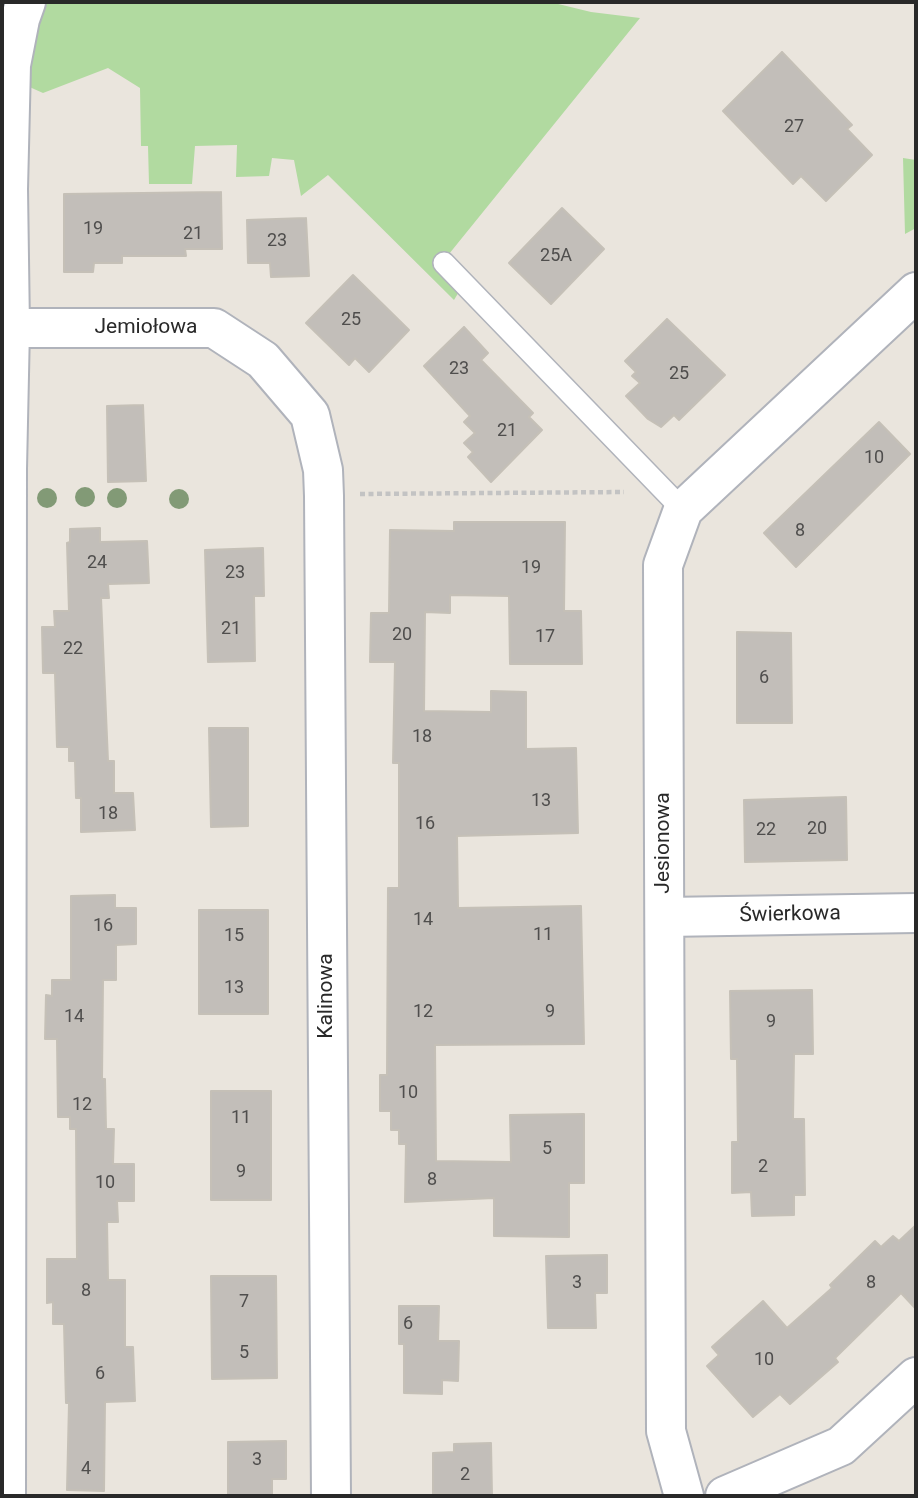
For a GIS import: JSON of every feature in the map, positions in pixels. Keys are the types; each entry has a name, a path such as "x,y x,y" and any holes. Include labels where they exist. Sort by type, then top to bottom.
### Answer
{"street":[{"path":"6,1496 4,469 10,328 5,186 11,65 26,2"},
{"name":"Jesionowa","path":"684,1496 666,1431 663,565 675,501 916,292"},
{"name":"Jemiołowa","path":"10,328 214,328 263,360 310,415 323,470 324,496"},
{"name":"Kalinowa","path":"324,496 331,1496"},
{"name":"Świerkowa","path":"665,917 916,914"},
{"path":"725,1496 841,1446 916,1377"}],"lane":[{"path":"444,263 675,501"}],"path":[{"path":"324,496 392,492 675,501"}],"green space":[{"path":"44,2 550,2 591,12 640,18 449,254 469,275 454,300 328,175 301,196 294,160 272,158 269,176 236,177 237,145 195,146 192,184 149,184 148,146 141,146 140,88 108,68 43,93 25,85 27,60"},
{"path":"903,158 916,160 916,228 905,234"}],"building":[{"path":"782,52 852,125 847,129 872,155 826,201 801,176 793,184 723,111"},
{"path":"221,192 222,249 185,249 186,256 122,256 122,263 94,263 93,272 64,272 64,194"},
{"path":"562,208 604,249 551,304 509,263"},
{"path":"306,218 309,276 271,277 270,263 248,263 247,220"},
{"path":"353,275 409,330 369,372 355,358 349,365 306,323"},
{"path":"667,319 725,375 679,420 674,415 661,427 648,419 626,396 640,383 632,376 636,372 625,361"},
{"path":"464,327 488,353 481,360 533,413 529,417 542,430 491,482 468,457 473,452 464,443 475,433 464,422 470,416 424,366"},
{"path":"143,405 146,481 108,482 107,406"},
{"path":"879,422 910,454 796,567 764,533"},
{"path":"454,522 565,522 564,611 581,611 582,664 510,664 509,596 450,595 450,613 425,612 424,711 491,712 491,691 526,692 526,749 576,748 578,833 457,836 458,908 581,906 584,1044 435,1045 436,1161 511,1162 510,1115 584,1114 584,1183 569,1183 569,1237 494,1236 494,1198 405,1202 406,1144 399,1144 399,1130 391,1130 391,1111 380,1111 380,1075 387,1075 388,888 399,888 399,763 393,763 395,662 370,662 371,613 389,613 390,530 454,531"},
{"path":"100,528 100,542 147,541 149,583 108,584 109,598 101,598 108,761 114,761 114,793 133,793 135,830 81,832 81,798 76,798 75,761 69,761 69,747 57,747 55,673 43,673 42,627 55,627 54,611 69,611 67,543 70,542 70,529"},
{"path":"263,548 264,596 254,596 255,661 208,662 205,550"},
{"path":"737,632 791,633 792,723 737,723"},
{"path":"209,728 248,728 248,826 211,827"},
{"path":"846,797 847,860 745,862 744,800"},
{"path":"115,895 115,908 136,908 136,944 116,945 116,980 103,980 102,1079 105,1079 106,1129 114,1129 113,1164 134,1164 134,1201 117,1201 118,1222 107,1222 108,1280 125,1280 125,1347 133,1347 135,1401 105,1402 104,1491 67,1490 69,1403 66,1403 64,1324 53,1324 53,1302 47,1303 47,1259 77,1259 76,1129 70,1129 70,1117 58,1117 57,1039 45,1039 46,995 52,996 52,980 71,980 71,896"},
{"path":"199,910 268,910 268,1014 199,1014"},
{"path":"812,990 813,1054 794,1054 793,1119 804,1119 805,1195 794,1195 794,1215 752,1216 751,1192 732,1193 732,1142 738,1142 737,1059 731,1059 730,991"},
{"path":"211,1091 271,1091 271,1200 211,1200"},
{"path":"916,1225 916,1309 901,1293 835,1358 838,1362 790,1404 780,1394 753,1417 707,1366 719,1355 712,1347 763,1301 787,1328 832,1288 830,1285 875,1241 881,1247 893,1236 899,1241"},
{"path":"607,1255 607,1293 595,1293 596,1328 548,1328 546,1256"},
{"path":"211,1276 276,1276 277,1378 212,1379"},
{"path":"399,1306 439,1306 438,1341 459,1341 458,1381 442,1380 442,1394 404,1393 404,1344 399,1344"},
{"path":"286,1441 286,1479 272,1479 272,1496 228,1496 228,1442"},
{"path":"491,1443 492,1496 433,1494 433,1453 454,1452 454,1444"}]}
